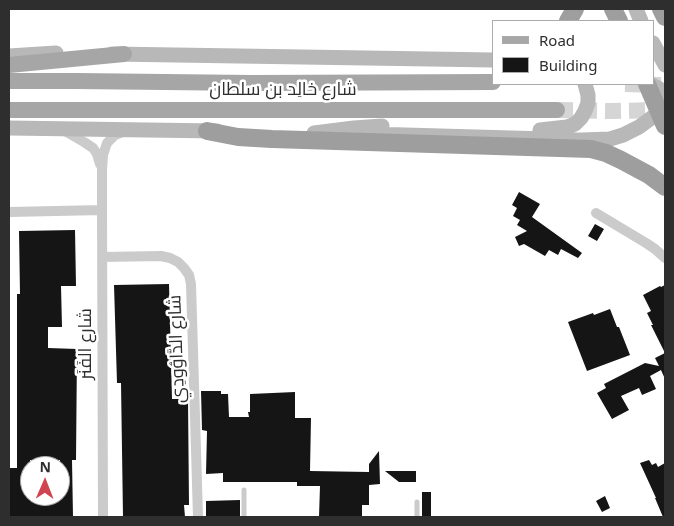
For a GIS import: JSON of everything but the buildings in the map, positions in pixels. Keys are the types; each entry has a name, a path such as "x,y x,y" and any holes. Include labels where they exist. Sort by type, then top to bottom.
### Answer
{"highway":[{"path":"569,20 575,9"},
{"path":"649,85 663,116"},
{"path":"208,131 238,137 272,139 591,149 606,153 620,160 649,175 665,187"}],"main road":[{"path":"654,46 665,65"},
{"path":"9,56 62,53 492,60"},
{"path":"9,65 124,54"},
{"name":"شارع خالِد بن سلطان","path":"9,81 492,82"},
{"path":"314,134 374,126 541,130 567,127 581,118 585,111 588,103 585,85"},
{"path":"651,85 665,94"},
{"name":"شارع خالِد بن سلطان","path":"9,110 557,110"},
{"path":"9,128 402,134 595,140 610,139 623,135 663,116"}],"street":[{"name":"شارع الفَنَر","path":"60,129 93,148 102,170"},
{"name":"شارع الفَنَر","path":"103,517 103,155 107,143 115,135 129,129"},
{"path":"9,212 102,210"},
{"path":"596,213 646,243 665,258"},
{"name":"شارع الدَّاوُودِي","path":"102,257 161,256 178,262 189,275 191,284 198,517"}],"lane":[{"path":"244,490 244,517"},
{"path":"417,502 417,517"}],"tunnel":[{"path":"654,85 661,85"},
{"path":"557,110 665,110"}]}
